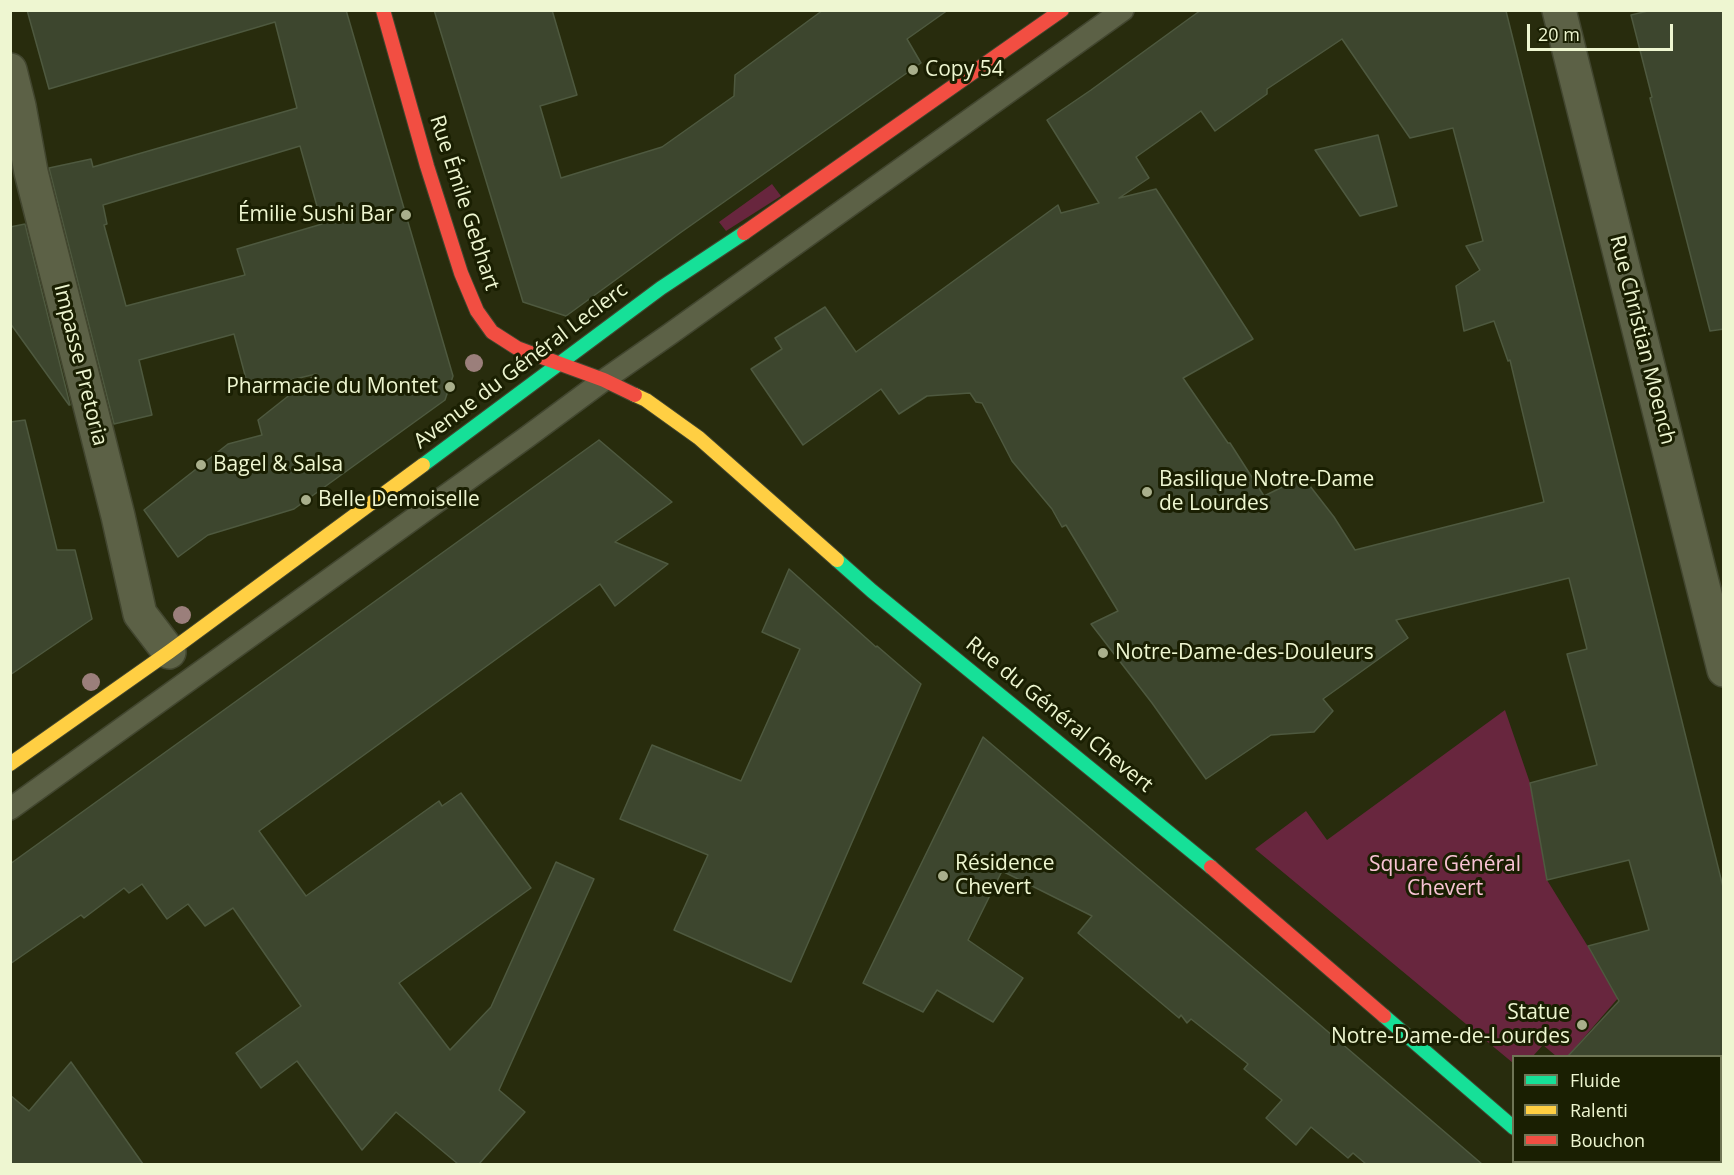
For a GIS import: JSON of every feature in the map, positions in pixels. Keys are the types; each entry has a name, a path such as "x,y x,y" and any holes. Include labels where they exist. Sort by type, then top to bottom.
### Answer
{"street":[{"name":"Rue Émile Gebhart","path":"383,10 457,262 477,310 492,332 517,348 559,364"},
{"name":"Rue Christian Moench","path":"1559,10 1724,670"},
{"name":"Avenue du Général Leclerc","path":"10,764 169,652 661,288 720,250 1051,14"},
{"name":"Impasse Pretoria","path":"10,70 32,172 118,516 140,614 169,652"},
{"name":"Rue du Général Chevert","path":"559,364 604,380 646,400 699,438 872,591 1180,840 1512,1126"}],"lane":[{"path":"10,809 604,380 1123,10"},
{"path":"1051,14 1069,49"},
{"path":"169,652 190,680"}],"green space":[{"path":"772,184 781,196 726,231 719,222"},
{"name":"Square Général Chevert","path":"1505,710 1530,783 1547,880 1619,997 1569,1055 1555,1055 1543,1045 1534,1055 1512,1055 1512,1062 1255,849 1306,811 1327,840"}],"building":[{"path":"27,10 346,10 453,376 445,400 294,509 208,535 178,557 144,510 228,444 262,435 258,420 316,374 249,390 234,334 139,360 152,415 114,424 49,168 91,159 93,167 297,108 275,22 49,89","holes":["300,146 322,224 237,249 245,275 126,306 104,225 107,224 103,205"]},
{"path":"434,10 552,10 577,95 540,106 561,178 662,147 734,96 735,75 823,10 948,10 907,39 921,63 566,316 523,302"},
{"path":"1201,10 1506,11 1724,891 1724,1056 1569,1055 1619,1001 1588,946 1649,930 1629,860 1547,880 1530,783 1597,765 1567,654 1587,649 1569,578 1396,620 1408,638 1323,699 1333,711 1314,732 1271,735 1206,779 1152,703 1091,624 1118,611 1066,525 1062,527 1052,509 1012,461 982,403 976,402 970,393 927,396 899,414 881,389 803,445 751,369 782,349 775,338 825,307 856,352 1058,205 1061,213 1099,203 1047,120","holes":["1342,39 1410,138 1453,128 1483,241 1466,246 1480,270 1456,286 1464,331 1494,321 1508,361 1510,360 1544,502 1355,550 1334,517 1303,477 1264,496 1230,443 1183,378 1253,339 1156,189 1119,198 1149,178 1136,157 1201,111 1215,131 1267,94 1267,89"]},
{"path":"1652,10 1724,10 1724,329 1710,331 1631,15"},
{"path":"1378,135 1397,206 1360,216 1315,150"},
{"path":"25,224 70,405 10,323 10,227"},
{"path":"25,420 57,550 75,550 92,619 10,675 10,422"},
{"path":"599,440 672,502 615,542 668,564 615,606 600,584 259,831 306,896 439,801 442,806 461,793 531,888 399,983 450,1050 491,1007 556,862 594,879 499,1090 525,1112 479,1164 458,1164 396,1112 362,1150 297,1061 261,1088 236,1053 301,1006 233,908 205,926 188,904 167,919 142,884 129,893 124,888 84,918 81,915 10,964 10,864"},
{"path":"789,569 921,684 791,982 674,930 708,855 620,819 652,745 741,781 800,649 762,632"},
{"path":"983,737 1482,1164 1366,1164 1353,1153 1348,1158 1311,1127 1296,1145 1266,1118 1282,1100 1244,1069 1248,1064 1191,1019 1187,1023 1181,1015 1179,1018 1078,933 1092,916 1002,871 968,940 1023,978 993,1022 937,990 923,1012 863,983"},
{"path":"71,1062 143,1164 10,1164 10,1095 29,1111"}],"traffic: fast":[{"path":"423,465 661,288 744,233"},
{"path":"837,560 1211,867"},
{"path":"1384,1016 1512,1126"}],"traffic: slow":[{"path":"635,395 646,400 699,438 837,560"},
{"path":"10,764 169,652 423,465"}],"traffic: jam":[{"path":"383,10 427,166 461,273 477,311 492,332 517,348 604,380 635,395"},
{"path":"744,233 1062,10"},
{"path":"1211,867 1384,1016"}],"place":[{"name":"Copy 54","path":"913,70"},
{"name":"Émilie Sushi Bar","path":"406,215"},
{"name":"Pharmacie du Montet","path":"450,387"},
{"name":"Bagel & Salsa","path":"201,465"},
{"name":"Basilique Notre-Dame de Lourdes","path":"1147,492"},
{"name":"Belle Demoiselle","path":"306,500"},
{"name":"Notre-Dame-des-Douleurs","path":"1103,653"},
{"name":"Résidence Chevert","path":"943,876"},
{"name":"Statue Notre-Dame-de-Lourdes","path":"1582,1025"}]}
